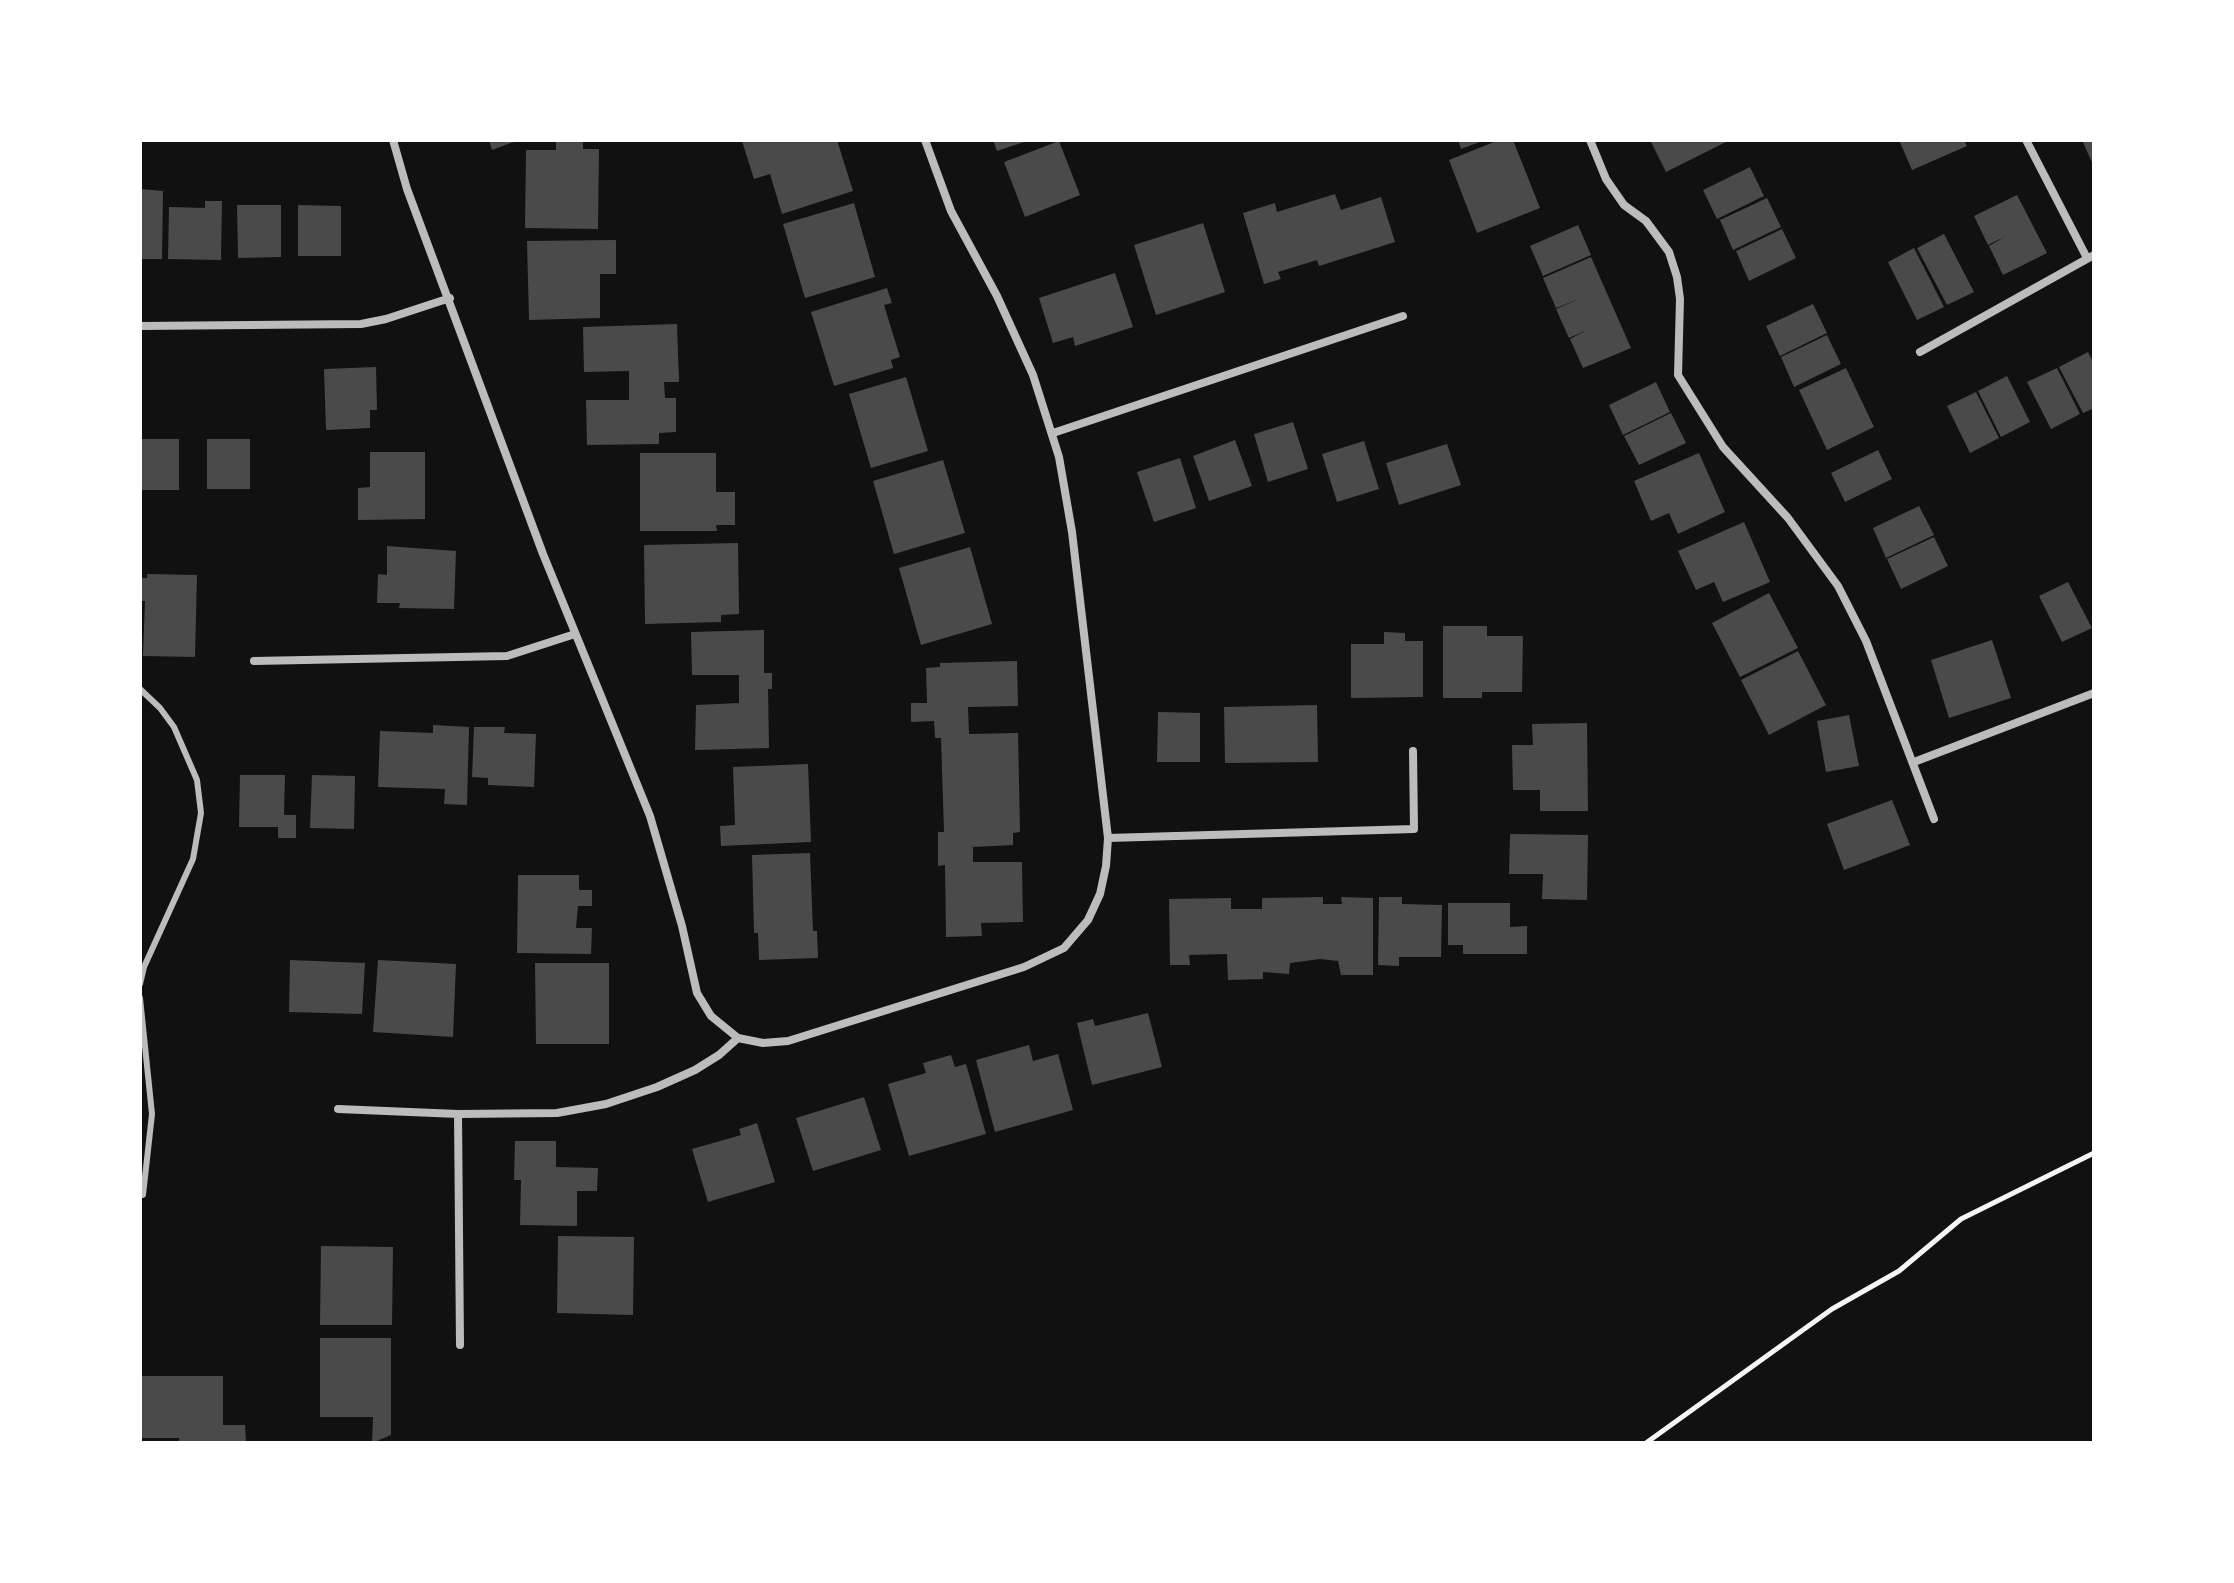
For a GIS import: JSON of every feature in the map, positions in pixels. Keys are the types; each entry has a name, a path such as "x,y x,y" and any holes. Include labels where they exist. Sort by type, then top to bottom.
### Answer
{"street":[{"path":"393,140 407,189 575,634 650,816 682,926 697,993 711,1016 738,1038 763,1043 788,1041 1024,967 1064,948 1088,920 1100,894 1106,866 1108,838 1072,532 1053,433 1033,375 997,296 951,211 925,140"},
{"path":"1590,140 1606,179 1624,205 1646,221 1669,252 1680,299 1678,375 1723,447 1788,518 1838,586 1866,641 1934,819"},
{"path":"1920,352 2090,256 2026,140"},
{"path":"140,326 361,324 450,298"},
{"path":"1053,433 1403,316"},
{"path":"254,661 507,656 575,634"},
{"path":"1914,762 2094,693"},
{"path":"1108,838 1414,829 1413,751"},
{"path":"338,1109 458,1114 557,1113 606,1104 657,1087 695,1070 738,1038"},
{"path":"458,1114 460,1345"}],"lane":[{"path":"140,689 174,727 197,780 201,813 193,859 144,967 140,984"},
{"path":"140,998 152,1114 143,1195"}],"path":[{"path":"1646,1443 1832,1309 1899,1271 1961,1219 2094,1153"}],"building":[{"path":"489,140 519,140 492,150"},
{"path":"556,140 583,140 583,149 599,149 598,229 525,228 526,150 556,150"},
{"path":"837,140 853,191 782,214 770,174 754,179 742,141"},
{"path":"993,140 1027,140 1027,141 997,151"},
{"path":"1458,140 1485,140 1461,149"},
{"path":"1499,140 1513,140 1540,208 1477,233 1449,160"},
{"path":"1650,140 1724,140 1726,142 1666,172"},
{"path":"1899,140 1964,140 1967,146 1912,170"},
{"path":"2082,140 2094,140 2094,167"},
{"path":"1059,141 1080,195 1025,217 1004,162"},
{"path":"1750,167 1764,196 1717,219 1703,190"},
{"path":"141,189 163,191 162,259 140,259"},
{"path":"1335,194 1341,210 1381,197 1395,242 1319,266 1317,260 1278,272 1281,279 1264,284 1243,213 1275,203 1277,212"},
{"path":"2017,195 2047,253 2003,275 1989,246 2006,236 1988,245 1974,216"},
{"path":"1767,198 1781,227 1733,250 1720,220"},
{"path":"205,201 222,201 221,260 168,259 169,207 205,208"},
{"path":"854,203 875,277 805,298 783,224"},
{"path":"237,205 281,205 281,257 238,258"},
{"path":"298,205 341,206 341,256 298,256"},
{"path":"1203,223 1225,292 1156,315 1134,245"},
{"path":"1578,225 1591,255 1543,276 1530,246"},
{"path":"1782,229 1796,258 1749,281 1736,251"},
{"path":"1944,234 1974,292 1947,305 1917,248"},
{"path":"616,240 616,274 600,274 600,318 529,320 527,241"},
{"path":"1914,248 1944,307 1917,320 1888,262"},
{"path":"1591,257 1631,348 1583,368 1570,339 1587,330 1569,338 1556,309 1579,299 1556,308 1543,278"},
{"path":"1115,273 1133,327 1075,346 1073,337 1053,343 1039,298"},
{"path":"887,288 892,303 884,305 900,357 891,360 893,368 834,386 811,312"},
{"path":"1813,304 1827,333 1780,356 1766,326"},
{"path":"677,324 679,382 664,382 665,398 676,398 676,432 659,433 659,444 587,445 586,400 629,400 629,371 584,372 583,327"},
{"path":"1827,335 1841,364 1794,387 1781,357"},
{"path":"2088,352 2094,364 2094,408 2083,413 2059,367"},
{"path":"376,367 377,410 370,410 370,428 326,430 324,369"},
{"path":"1846,368 1874,427 1827,450 1799,390"},
{"path":"2057,368 2080,414 2051,429 2027,382"},
{"path":"2007,376 2030,422 2001,437 1978,391"},
{"path":"906,377 928,451 871,468 849,394"},
{"path":"1656,382 1670,412 1623,435 1609,405"},
{"path":"1976,392 1999,438 1970,453 1947,406"},
{"path":"1671,413 1686,443 1639,465 1624,436"},
{"path":"1293,422 1308,469 1268,482 1254,434"},
{"path":"140,439 179,439 179,490 140,490"},
{"path":"207,439 250,439 250,489 207,489"},
{"path":"1235,440 1252,486 1209,501 1193,456"},
{"path":"1364,441 1379,489 1337,502 1322,454"},
{"path":"1447,444 1461,485 1399,505 1386,463"},
{"path":"1878,450 1892,479 1845,502 1831,473"},
{"path":"370,452 425,452 425,519 358,520 358,488 370,487"},
{"path":"640,453 716,453 716,492 735,492 735,525 716,525 717,531 640,531"},
{"path":"1699,453 1725,512 1678,534 1669,513 1651,521 1634,481"},
{"path":"1180,458 1196,508 1154,522 1137,472"},
{"path":"943,460 965,533 894,554 873,481"},
{"path":"1919,506 1934,535 1886,558 1873,528"},
{"path":"1744,522 1770,582 1723,602 1714,582 1696,590 1678,551"},
{"path":"1934,537 1948,566 1901,589 1887,559"},
{"path":"738,543 739,614 721,615 721,622 645,624 644,545"},
{"path":"387,546 456,551 454,609 399,608 400,603 377,603 378,574 387,575"},
{"path":"970,547 992,624 921,645 899,568"},
{"path":"147,574 197,575 195,657 143,656 145,601 140,601 140,578 147,578"},
{"path":"2068,582 2092,628 2062,642 2039,596"},
{"path":"1769,593 1798,648 1740,677 1712,623"},
{"path":"1443,626 1487,626 1487,636 1523,636 1522,692 1482,692 1482,698 1443,698"},
{"path":"764,630 764,673 772,673 772,689 768,689 769,748 695,750 696,705 739,703 739,675 692,675 691,632"},
{"path":"1384,632 1405,633 1405,641 1423,641 1423,697 1351,698 1351,644 1384,644"},
{"path":"1992,640 2011,698 1949,718 1931,660"},
{"path":"1798,651 1826,705 1769,735 1741,680"},
{"path":"1017,661 1018,706 968,707 969,734 1018,733 1020,832 1013,833 1013,845 973,847 973,862 1022,862 1023,922 981,923 982,936 946,937 945,865 938,866 938,832 944,832 941,738 935,738 934,721 911,722 911,703 927,703 926,668 940,667 940,663"},
{"path":"1317,705 1318,762 1225,763 1224,707"},
{"path":"1158,712 1200,713 1200,762 1157,762"},
{"path":"1849,715 1859,766 1826,772 1817,721"},
{"path":"1587,723 1588,811 1540,811 1540,790 1513,790 1512,745 1533,745 1532,724"},
{"path":"433,725 469,727 467,805 444,804 445,789 378,787 380,731 433,733"},
{"path":"474,727 505,727 504,733 536,734 534,787 488,785 488,778 472,777"},
{"path":"808,764 811,842 721,846 720,826 735,825 733,767"},
{"path":"240,775 285,775 284,815 296,815 296,838 278,838 278,827 239,827"},
{"path":"312,775 355,776 354,829 310,828"},
{"path":"1892,800 1910,845 1844,870 1827,824"},
{"path":"1510,834 1588,835 1587,900 1542,899 1543,874 1509,874"},
{"path":"810,853 813,931 817,931 818,958 759,960 758,933 754,933 752,855"},
{"path":"518,875 579,875 579,890 592,890 592,906 578,906 576,928 592,928 591,954 517,953"},
{"path":"1323,897 1323,904 1342,904 1341,897 1373,898 1373,975 1341,975 1338,961 1320,959 1290,963 1289,974 1263,972 1263,979 1228,980 1227,954 1189,955 1190,965 1170,965 1169,899 1231,898 1231,909 1262,909 1262,898"},
{"path":"1379,897 1402,897 1402,904 1442,905 1441,957 1399,957 1399,966 1378,965"},
{"path":"1448,903 1510,903 1510,927 1527,926 1527,954 1463,954 1463,945 1448,945"},
{"path":"290,960 365,963 362,1014 289,1012"},
{"path":"378,960 456,964 453,1037 373,1032"},
{"path":"535,963 609,963 609,1044 536,1044"},
{"path":"1148,1013 1162,1067 1092,1085 1077,1023 1093,1019 1095,1026"},
{"path":"1029,1045 1033,1061 1058,1054 1073,1110 995,1132 976,1060"},
{"path":"951,1055 955,1067 966,1064 986,1134 909,1156 888,1084 926,1073 923,1063"},
{"path":"864,1097 881,1150 813,1171 796,1118"},
{"path":"757,1123 775,1182 708,1202 692,1149 741,1135 739,1129"},
{"path":"515,1141 556,1141 556,1167 598,1168 597,1191 577,1191 577,1226 520,1225 521,1180 514,1180"},
{"path":"558,1236 634,1237 633,1315 557,1313"},
{"path":"321,1246 393,1247 392,1325 320,1325"},
{"path":"320,1338 391,1338 391,1435 372,1443 373,1417 320,1417"},
{"path":"140,1376 223,1376 223,1425 245,1425 246,1443 179,1443 179,1438 140,1438"}]}
